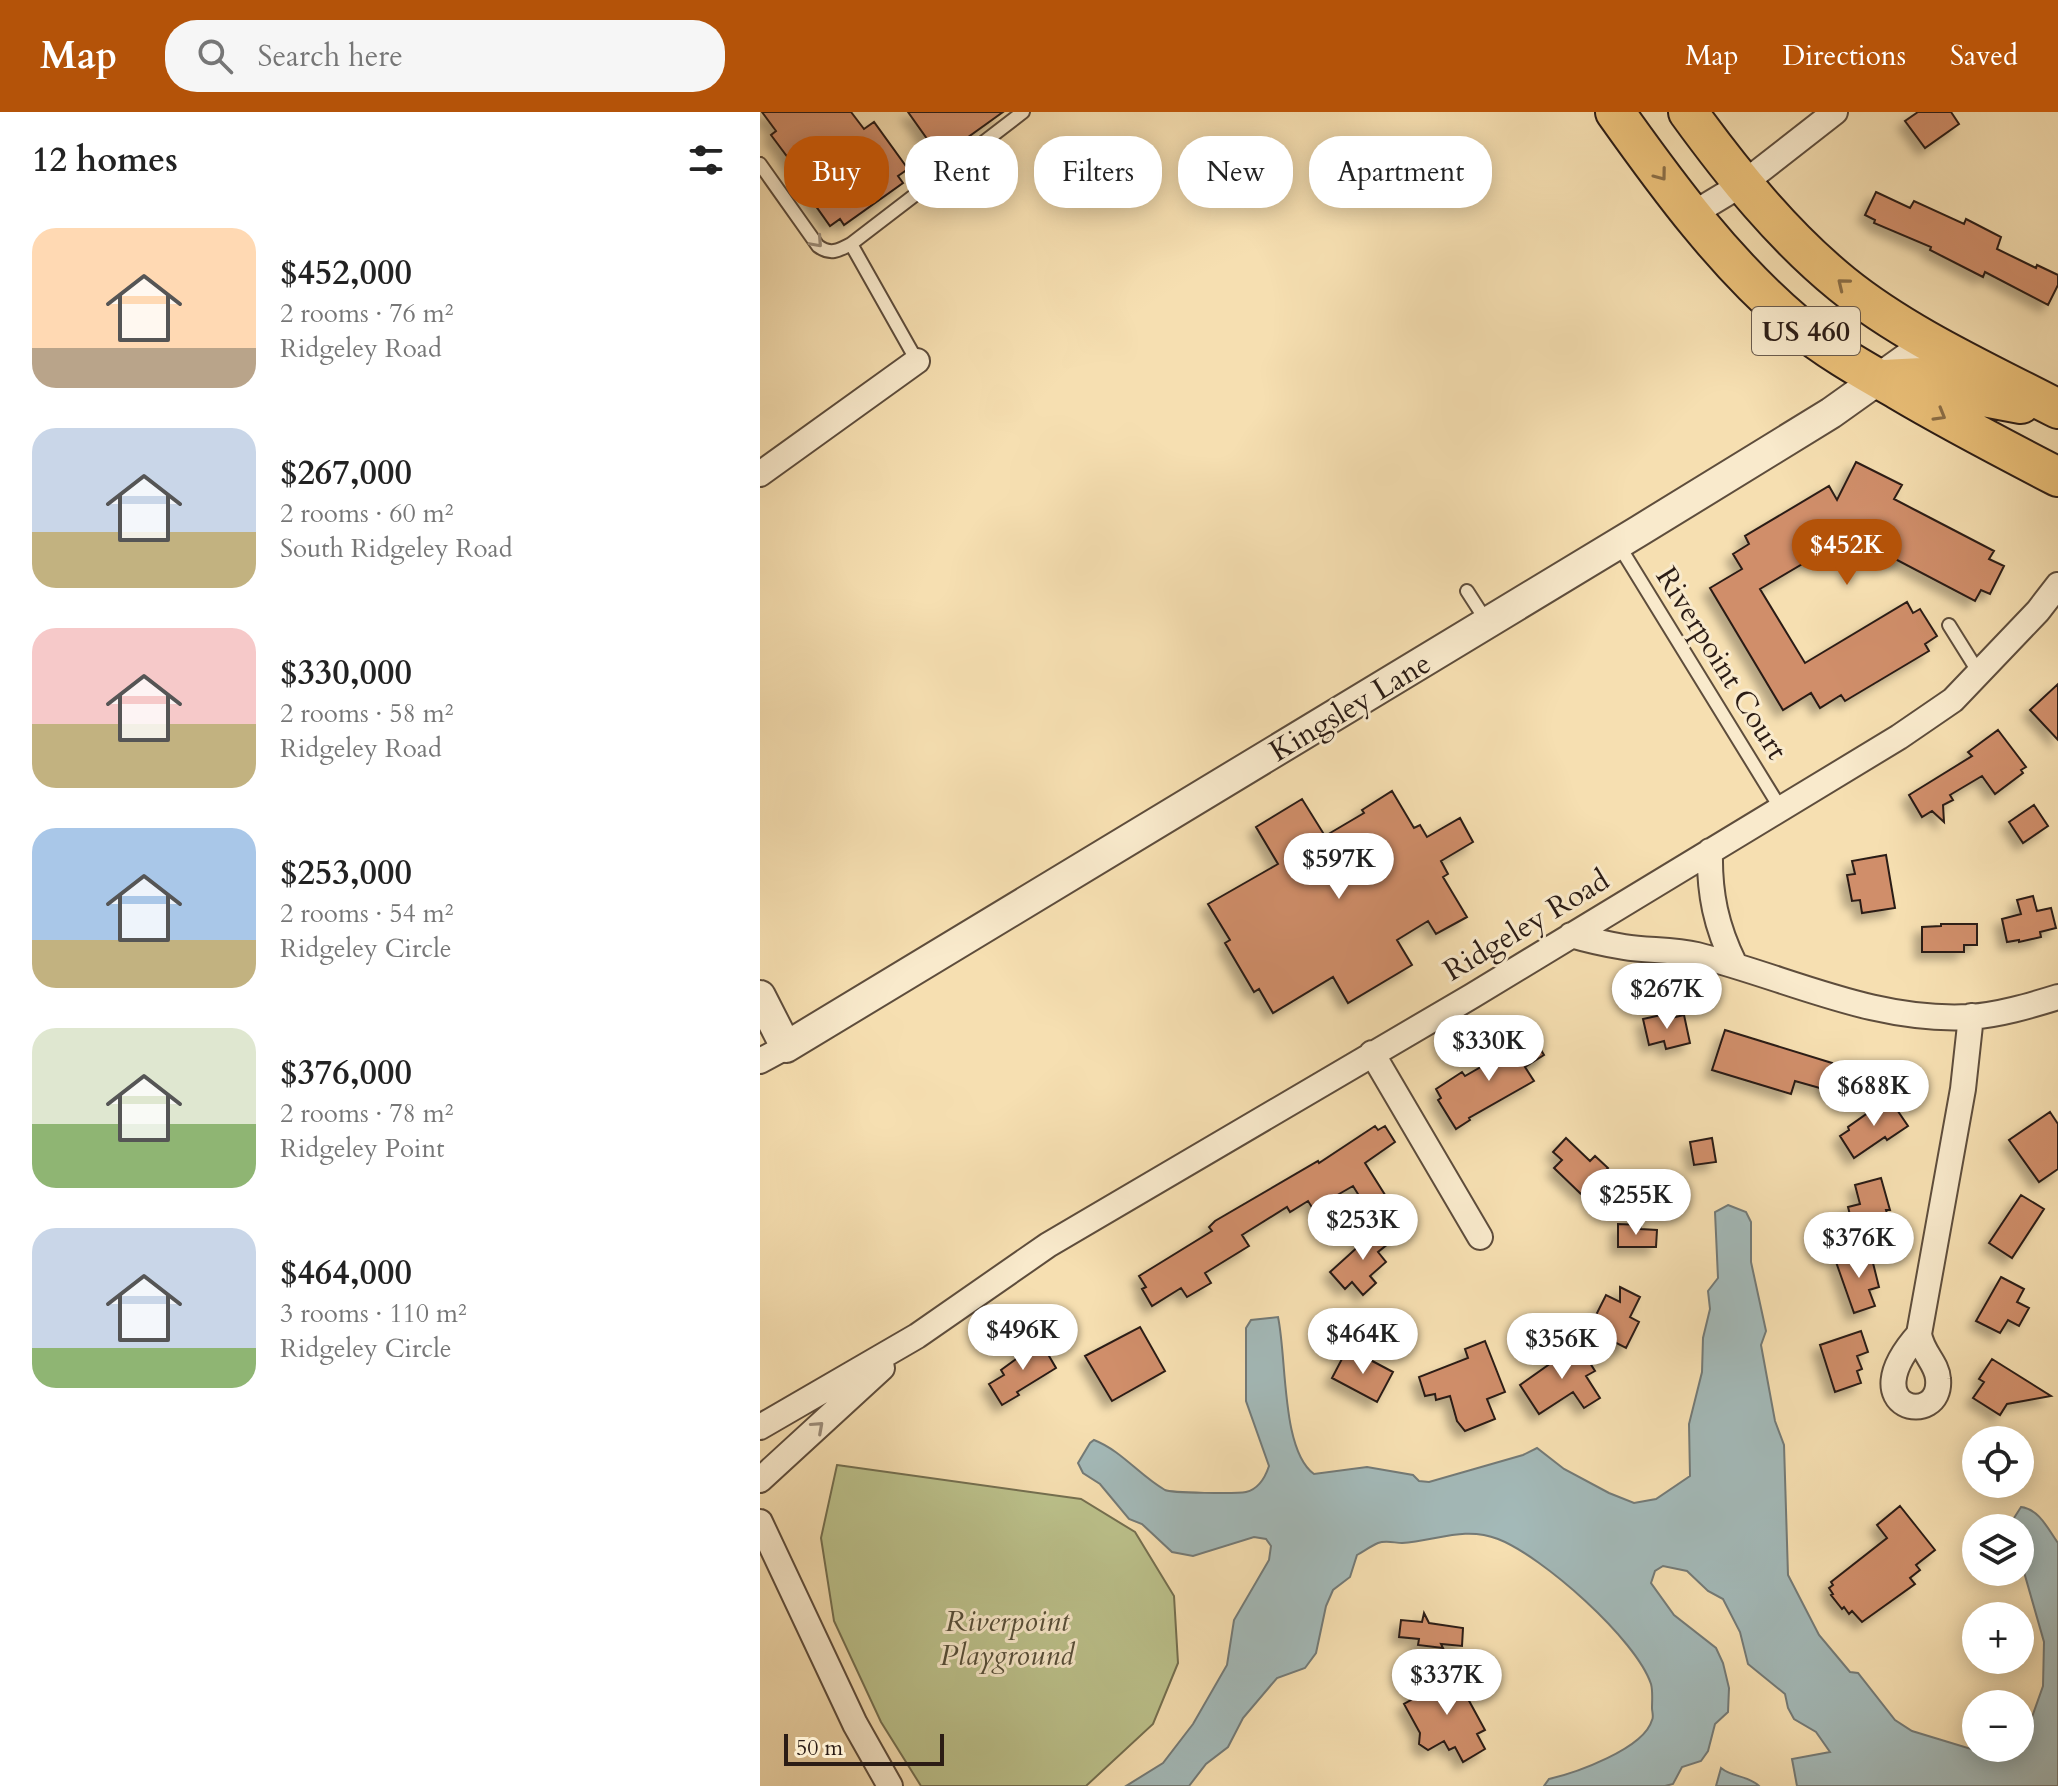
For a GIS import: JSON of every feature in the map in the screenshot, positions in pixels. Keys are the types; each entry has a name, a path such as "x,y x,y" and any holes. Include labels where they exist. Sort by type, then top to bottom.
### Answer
{"main road":[{"name":"US 460","path":"1615,112 1691,215 1796,324 1837,354 1966,430 2058,477"},
{"name":"US 460","path":"1688,112 1744,183 1805,251 1843,285 1884,314 2057,408"},
{"path":"1879,379 1923,377 1984,397 2057,408"}],"street":[{"path":"1691,215 1744,183 1835,112"},
{"name":"Kingsley Lane","path":"773,1054 1831,413 1932,341"},
{"path":"760,474 917,361"},
{"name":"Ridgeley Road","path":"760,1427 917,1336 1048,1245 1781,809 1953,700 2038,611 2058,585"},
{"path":"1710,851 1709,878 1713,908 1721,938 1735,965"},
{"path":"1571,935 1626,947 1693,954 1838,1000 1922,1016 1971,1016 2011,1010 2058,997"},
{"path":"760,996 773,1054"},
{"path":"1919,1334 1961,1104 1971,1016"},
{"path":"1372,1053 1480,1237"},
{"name":"Ridgeley Road","path":"760,1480 917,1336"},
{"path":"760,1522 855,1724 890,1786"}],"lane":[{"path":"760,164 818,246 826,252 837,252 1023,112"},
{"path":"851,244 917,361"},
{"name":"Riverpoint Court","path":"1618,544 1781,809"},
{"path":"1467,591 1488,623"},
{"path":"1949,625 1979,673"}],"green space":[{"name":"Riverpoint Playground","path":"837,1465 1081,1499 1135,1532 1174,1596 1178,1663 1153,1724 1086,1786 921,1786 881,1722 834,1621 821,1538"}],"shaded area":[{"path":"1728,1205 1746,1212 1751,1222 1751,1262 1766,1331 1761,1345 1775,1421 1784,1445 1788,1575 1819,1635 1850,1672 1858,1673 1895,1720 1912,1731 1962,1746 1962,1762 2034,1762 2034,1711 2043,1686 2044,1642 2028,1586 2034,1586 2034,1514 2017,1514 2021,1507 2033,1512 2058,1543 2058,1786 1797,1786 1792,1759 1830,1752 1816,1732 1794,1719 1785,1694 1748,1664 1740,1632 1723,1599 1708,1591 1687,1571 1663,1566 1655,1571 1651,1583 1674,1615 1716,1648 1723,1663 1729,1688 1728,1712 1715,1724 1708,1751 1701,1761 1682,1767 1673,1784 1665,1786 1544,1786 1549,1779 1591,1765 1636,1741 1653,1719 1651,1684 1627,1645 1562,1580 1517,1548 1486,1535 1473,1534 1414,1542 1381,1542 1357,1555 1350,1577 1333,1590 1326,1606 1316,1653 1305,1668 1277,1678 1243,1718 1228,1747 1206,1764 1189,1786 1126,1786 1163,1763 1193,1724 1227,1665 1234,1620 1269,1560 1271,1546 1266,1539 1254,1537 1193,1556 1172,1552 1142,1524 1129,1519 1100,1484 1083,1473 1078,1463 1090,1443 1094,1440 1113,1450 1165,1490 1230,1493 1246,1492 1258,1486 1269,1466 1246,1401 1246,1328 1251,1320 1278,1317 1290,1425 1303,1462 1314,1474 1367,1467 1413,1475 1419,1481 1429,1482 1523,1455 1537,1448 1564,1469 1609,1493 1634,1503 1656,1499 1690,1476 1689,1424 1702,1372 1703,1338 1710,1309 1708,1291 1718,1278 1715,1212"},
{"path":"1721,1768 1750,1780 1759,1786 1716,1786"}],"building":[{"path":"762,112 851,112 864,129 874,122 884,136 784,136 784,152 771,135 776,131"},
{"path":"908,112 1003,112 970,136 925,136"},
{"path":"1918,112 1951,112 1959,124 1925,148 1905,121"},
{"path":"889,143 905,165 905,171 898,176 903,183 889,193"},
{"path":"1876,192 1910,208 1914,201 1964,224 1966,219 2001,237 1997,249 2058,275 2058,285 2048,305 1985,272 1983,277 1930,250 1931,247 1874,223 1875,220 1865,215"},
{"path":"817,208 868,208 844,225 840,219 830,226"},
{"path":"1856,462 1902,485 1894,499 1994,551 1989,559 2004,566 1990,594 1981,590 1975,601 1878,550 1883,540 1860,530 1760,589 1805,663 1907,602 1913,613 1920,609 1937,636 1925,644 1929,651 1845,701 1841,695 1820,708 1811,693 1783,710 1710,588 1742,569 1733,554 1749,544 1745,536 1829,486 1837,500"},
{"path":"2058,684 2058,740 2030,710"},
{"path":"1998,730 2026,767 2021,770 2023,773 1995,794 1982,776 1950,795 1953,800 1943,805 1944,822 1932,811 1922,817 1909,795 1972,756 1968,752"},
{"path":"1392,791 1414,828 1420,825 1427,837 1460,818 1473,842 1441,861 1448,874 1443,877 1467,917 1436,934 1428,921 1397,940 1412,965 1348,1003 1333,977 1273,1013 1259,989 1254,992 1225,943 1230,940 1208,904 1278,864 1256,827 1302,799 1325,836 1364,813 1362,810"},
{"path":"2034,805 2048,826 2023,843 2009,822"},
{"path":"1886,855 1895,908 1862,913 1860,900 1852,901 1847,875 1855,874 1852,861"},
{"path":"2033,896 2037,911 2051,908 2056,928 2040,932 2041,937 2007,942 2002,919 2021,914 2017,900"},
{"path":"1977,924 1977,945 1964,945 1964,952 1922,952 1922,927"},
{"path":"1670,1013 1671,1018 1684,1015 1690,1043 1666,1049 1664,1041 1649,1045 1643,1019"},
{"path":"1725,1030 1832,1063 1831,1066 1842,1069 1834,1092 1795,1081 1791,1094 1712,1070"},
{"path":"1533,1037 1544,1055 1525,1067 1534,1081 1469,1118 1456,1129 1438,1100 1441,1098 1436,1089 1462,1072 1465,1076 1498,1057 1496,1055 1520,1040 1522,1044"},
{"path":"1889,1098 1908,1126 1854,1158 1840,1136"},
{"path":"2050,1112 2058,1124 2058,1169 2039,1182 2009,1140"},
{"path":"1375,1126 1378,1130 1385,1126 1395,1142 1365,1163 1392,1206 1373,1218 1353,1186 1313,1209 1308,1201 1290,1212 1287,1207 1242,1235 1249,1246 1205,1273 1211,1283 1187,1297 1181,1288 1152,1306 1142,1289 1146,1287 1139,1276 1212,1231 1209,1227 1215,1221 1319,1163"},
{"path":"1566,1138 1590,1161 1595,1156 1608,1168 1582,1195 1554,1168 1562,1160 1553,1152"},
{"path":"1712,1138 1716,1162 1694,1165 1690,1142"},
{"path":"1881,1178 1890,1210 1886,1210 1890,1224 1867,1230 1864,1220 1852,1223 1848,1207 1860,1204 1855,1185"},
{"path":"2021,1195 2044,1209 2012,1258 1989,1243"},
{"path":"1618,1224 1641,1225 1640,1229 1657,1230 1656,1247 1618,1247"},
{"path":"1382,1225 1394,1239 1378,1252 1386,1262 1370,1276 1376,1283 1363,1295 1352,1282 1345,1289 1330,1272"},
{"path":"1870,1251 1879,1287 1869,1290 1875,1306 1854,1313 1836,1262"},
{"path":"2001,1277 2024,1289 2017,1302 2029,1308 2019,1326 2008,1320 2000,1333 1976,1321"},
{"path":"1620,1287 1640,1297 1630,1317 1639,1322 1626,1348 1589,1329 1606,1295 1620,1302"},
{"path":"1140,1327 1165,1371 1112,1401 1085,1356"},
{"path":"1861,1331 1868,1352 1857,1356 1862,1369 1857,1371 1861,1383 1835,1392 1820,1345"},
{"path":"1038,1337 1056,1368 1002,1405 989,1384 1004,1375 1001,1370 1027,1351 1023,1346"},
{"path":"1485,1341 1505,1392 1487,1399 1495,1419 1465,1431 1457,1421 1450,1396 1436,1400 1435,1394 1425,1396 1419,1377 1468,1358 1465,1349"},
{"path":"1578,1344 1595,1371 1586,1376 1600,1398 1584,1408 1573,1392 1539,1414 1520,1385"},
{"path":"1345,1353 1359,1360 1361,1355 1393,1372 1377,1402 1332,1378"},
{"path":"1992,1359 2051,1396 2007,1404 2000,1415 1973,1398 1984,1382 1979,1379"},
{"path":"1900,1506 1935,1550 1916,1565 1920,1570 1910,1578 1915,1584 1862,1622 1852,1611 1849,1614 1844,1607 1842,1609 1829,1588 1833,1585 1831,1582 1887,1538 1877,1525"},
{"path":"1424,1613 1429,1623 1463,1628 1462,1646 1441,1644 1443,1648 1418,1645 1419,1639 1399,1637 1401,1620 1422,1622"},
{"path":"1456,1670 1485,1730 1477,1734 1485,1749 1463,1762 1455,1747 1449,1750 1444,1741 1428,1750 1419,1744 1420,1733 1404,1704 1418,1696 1416,1693"}]}
